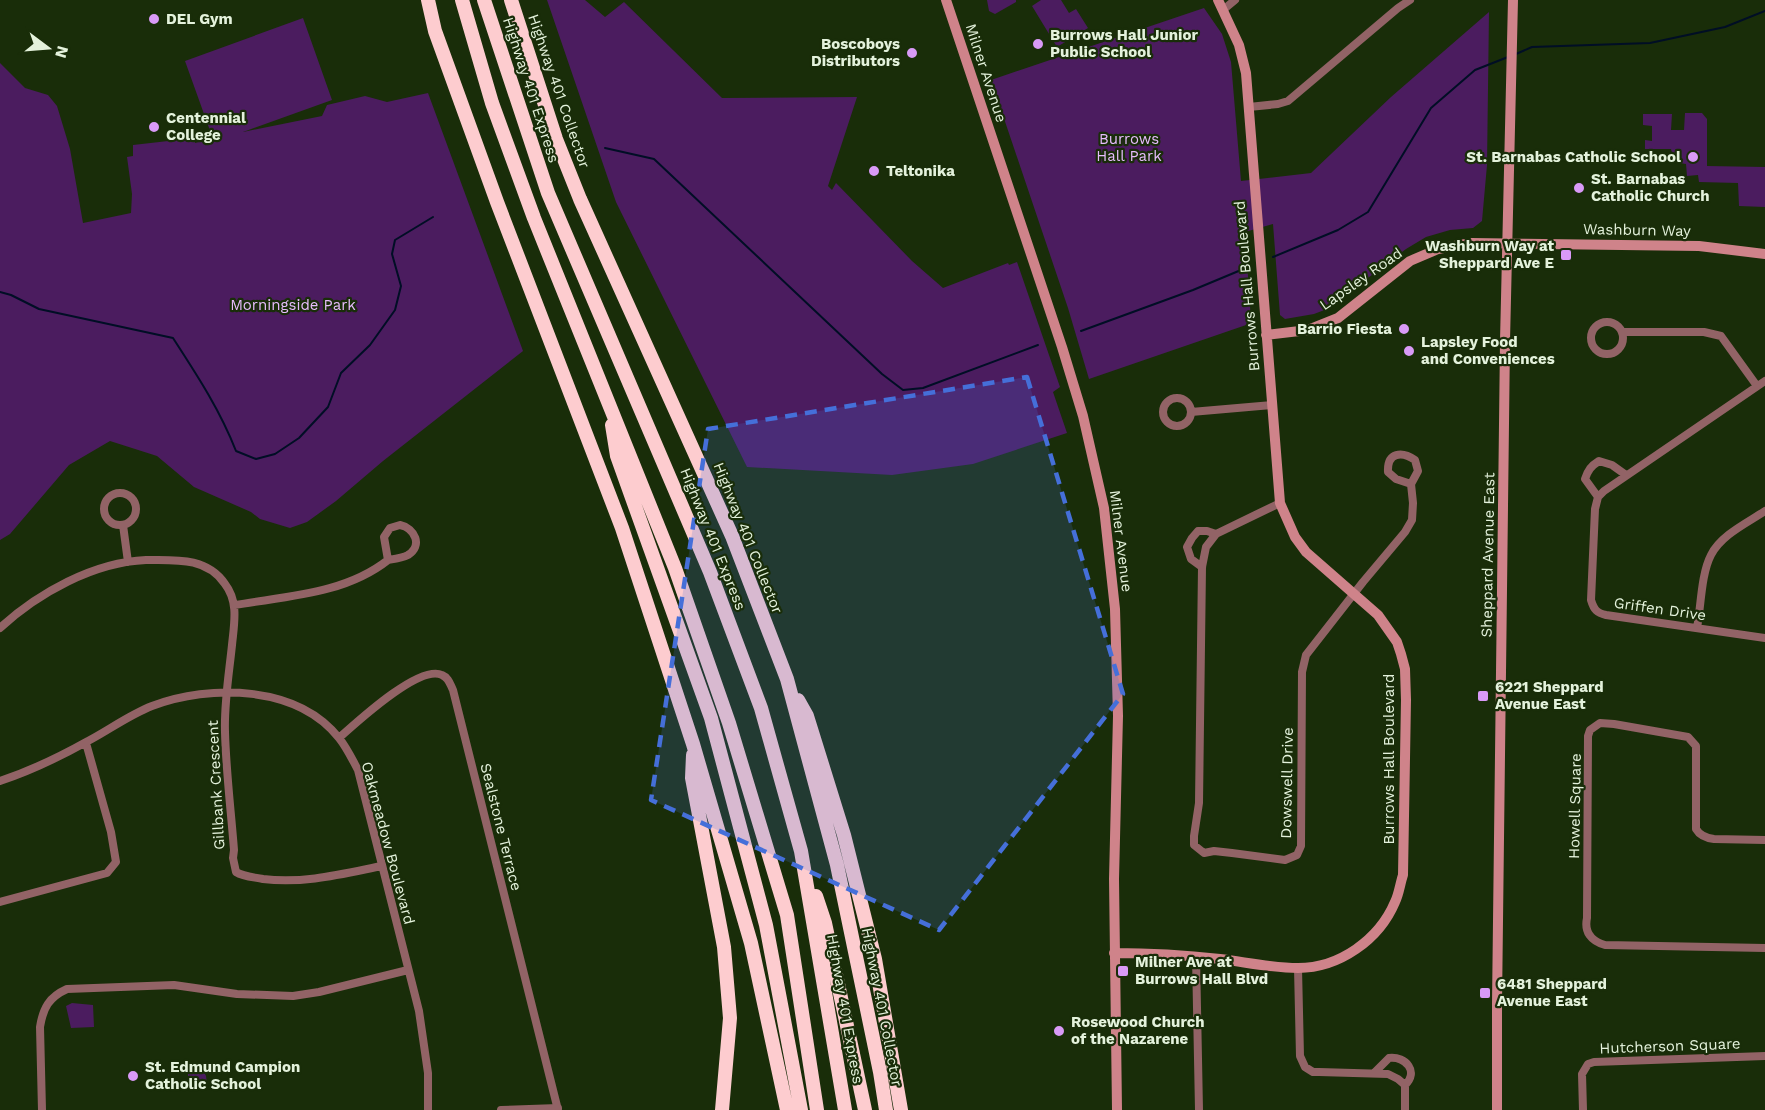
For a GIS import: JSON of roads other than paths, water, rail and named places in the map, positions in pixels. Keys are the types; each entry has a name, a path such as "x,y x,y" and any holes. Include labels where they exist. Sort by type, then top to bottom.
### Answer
{"highway":[{"path":"423,0 497,202 622,528 693,744 751,943 787,1110"},
{"path":"428,0 435,31"},
{"path":"462,0 492,103 534,218 675,568 729,723 789,927 817,1110"},
{"name":"Highway 401 Express","path":"484,0 548,193 710,572 761,708 801,851 845,1110"},
{"name":"Highway 401 Collector","path":"511,0 556,139 580,199 732,536 787,679 837,865 880,1072 885,1110"},
{"path":"607,399 617,456 711,718 766,925 801,1110"},
{"path":"787,679 807,716 841,824 875,959 901,1110"},
{"path":"693,744 692,778 724,947 730,1018 722,1110"},
{"path":"801,851 825,923 865,1110"},
{"path":"875,959 885,977 910,1110"}],"main road":[{"name":"Milner Avenue","path":"946,0 1062,347 1083,416 1104,508 1115,609 1118,716 1114,953 1118,1110"},
{"name":"Sheppard Avenue East","path":"1497,1110 1505,372 1513,0"},
{"name":"Burrows Hall Boulevard","path":"1114,953 1196,956 1298,968 1319,966 1358,949 1384,922 1395,902 1403,875 1406,700 1405,669 1397,642 1378,615 1306,552 1295,537 1280,503 1244,59 1221,5"},
{"name":"Washburn Way","path":"1509,242 1699,246 1765,254"},
{"name":"Lapsley Road","path":"1266,335 1308,330 1338,318 1410,261 1438,249 1471,243 1509,242"}],"street":[{"path":"1221,5 1235,0"},
{"path":"1249,107 1288,101 1410,0"},
{"path":"1601,323 1616,324 1622,332 1620,348 1611,354 1600,353 1593,345 1591,334 1593,329 1601,323"},
{"path":"1622,332 1704,332 1720,336 1757,386"},
{"path":"1626,475 1612,465 1599,461 1587,471 1586,479 1598,497 1626,475 1765,381"},
{"path":"1191,412 1273,405"},
{"path":"1353,594 1405,532 1412,520 1411,484 1418,471 1415,460 1407,454 1397,454 1390,459 1388,472 1396,479 1411,484"},
{"path":"116,494 126,494 135,505 136,510 132,520 123,525 112,524 105,516 107,500 116,494"},
{"name":"Griffen Drive","path":"1598,497 1594,521 1591,600 1598,614 1765,638"},
{"path":"1202,567 1191,559 1187,547 1198,531 1216,534 1280,503"},
{"path":"1697,628 1711,554 1730,534 1765,511"},
{"path":"123,525 128,562"},
{"path":"235,605 315,592 362,578 388,560 407,556 414,548 416,538 410,529 400,525 390,528 387,532 384,542 388,560"},
{"name":"Dowswell Drive","path":"1216,534 1206,547 1202,567 1199,803 1194,845 1204,853 1223,852 1285,860 1297,855 1301,846 1302,672 1306,655 1353,594"},
{"path":"0,628 27,605 68,581 128,562 185,560 213,571 224,582 235,605 227,692"},
{"name":"Sealstone Terrace","path":"339,738 386,699 419,678 432,673 443,675 448,680 453,690 558,1109"},
{"name":"Oakmeadow Boulevard","path":"0,781 86,743 152,706 189,696 227,692 256,695 288,704 316,717 339,738 358,770 423,1037 428,1073 429,1110"},
{"name":"Gillbank Crescent","path":"227,692 225,731 234,850 233,865 236,872 256,878 302,881 329,878 382,866"},
{"name":"Howell Square","path":"1765,840 1714,839 1698,833 1696,829 1696,746 1688,737 1614,724 1599,723 1590,730 1588,736 1587,918 1585,926 1590,937 1605,945 1765,948"},
{"path":"0,902 107,873 117,862 86,743"},
{"path":"1196,956 1199,1110"},
{"path":"1298,968 1299,1056 1302,1064 1313,1072 1388,1074 1405,1086 1405,1110"},
{"path":"42,1110 41,1017 45,1005 55,994 67,989 174,985 237,994 293,996 319,992 408,970"},
{"name":"Hutcherson Square","path":"1583,1110 1582,1074 1588,1064 1594,1062 1765,1056"},
{"path":"1374,1073 1389,1058 1396,1057 1410,1065 1412,1071 1410,1081 1405,1086"},
{"path":"501,1110 558,1109"}],"waterway":[{"path":"1516,54 1532,47 1650,43 1725,27 1765,11"},
{"path":"1273,257 1338,230 1368,212 1431,108 1475,70 1508,57"},
{"path":"605,148 654,159 882,374 903,390 923,388 1038,345"},
{"path":"0,292 39,309 173,338 215,407 236,451 256,459 275,454 299,438 328,407 341,373 370,345 395,310 401,286 392,254 395,240 433,217"},
{"path":"1081,331 1241,270"}],"place":[{"name":"DEL Gym","path":"154,19"},
{"name":"Burrows Hall Junior Public School","path":"1038,44"},
{"name":"Boscoboys Distributors","path":"912,53"},
{"name":"Centennial College","path":"154,127"},
{"name":"St. Barnabas Catholic School","path":"1693,157"},
{"name":"Teltonika","path":"874,171"},
{"name":"St. Barnabas Catholic Church","path":"1579,188"},
{"name":"Washburn Way at Sheppard Ave E","path":"1566,255"},
{"name":"Barrio Fiesta","path":"1404,329"},
{"name":"Lapsley Food and Conveniences","path":"1409,351"},
{"name":"6221 Sheppard Avenue East","path":"1483,696"},
{"name":"Milner Ave at Burrows Hall Blvd","path":"1123,971"},
{"name":"6481 Sheppard Avenue East","path":"1485,993"},
{"name":"Rosewood Church of the Nazarene","path":"1059,1031"},
{"name":"St. Edmund Campion Catholic School","path":"133,1076"}],"park label":[{"name":"Burrows Hall Park","path":"1129,148"},
{"name":"Morningside Park","path":"293,305"}]}
